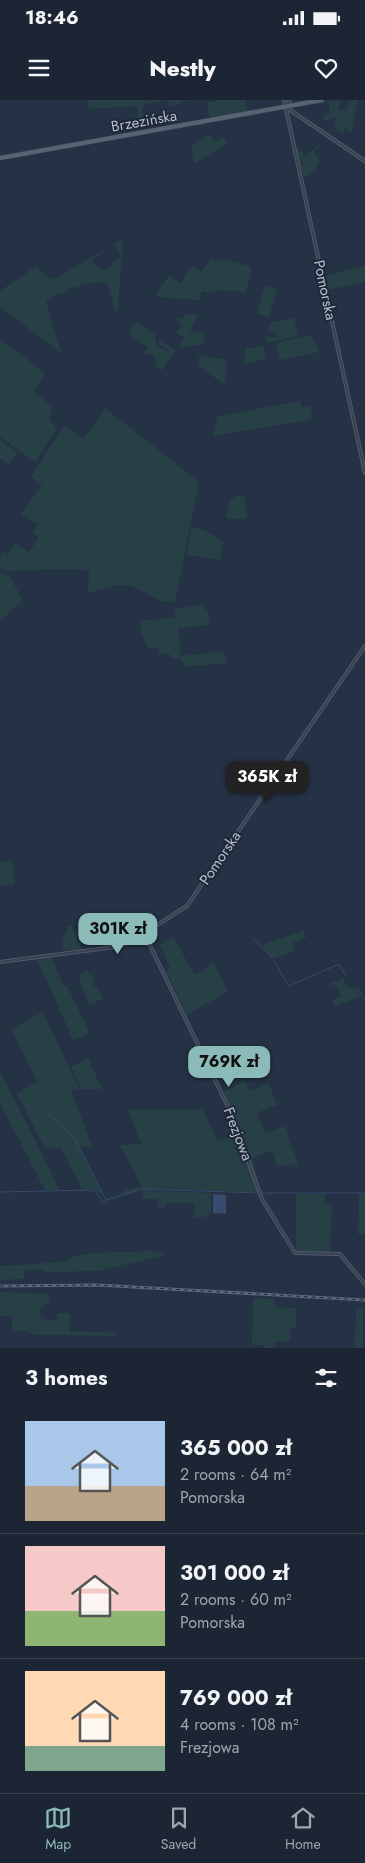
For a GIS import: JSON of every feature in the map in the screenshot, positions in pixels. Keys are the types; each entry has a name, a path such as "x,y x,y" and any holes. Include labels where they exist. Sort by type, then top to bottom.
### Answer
{"main road":[{"name":"Brzezińska","path":"0,158 322,100"}],"street":[{"name":"Pomorska","path":"284,100 365,473"},
{"path":"290,100 286,107 365,161"},
{"name":"Pomorska","path":"0,962 112,948 129,942 188,905 365,646"},
{"name":"Frezjowa","path":"144,933 229,1109 262,1199 295,1253 340,1254 365,1284"}],"green space":[{"path":"87,100 168,100 145,104 143,106 142,128 137,129 138,106 89,109"},
{"path":"168,100 189,101 182,101 182,103 170,106"},
{"path":"216,100 245,100 247,111 209,118 207,102 215,102"},
{"path":"340,100 338,110 347,111 349,100 358,100 351,133 344,128 343,133 334,128 336,118 325,121 322,119 324,115 330,113 328,101"},
{"path":"210,134 214,142 218,141 222,136 227,144 194,164 191,146"},
{"path":"319,145 320,147 314,151 320,161 317,165 318,169 304,178 296,149 298,147 305,155"},
{"path":"122,239 123,245 117,316 107,283 81,284 80,287 70,288 68,292 57,294 46,301 61,353 0,307 0,291 35,267 53,280 103,250 91,261 102,271 107,269 121,256 113,244"},
{"path":"211,259 218,261 222,259 252,267 246,292 215,290 214,293 201,292 201,300 154,297 169,275 180,283 191,266 201,271"},
{"path":"365,265 365,282 327,290 325,276"},
{"path":"265,286 277,289 269,317 257,314"},
{"path":"198,314 190,331 204,334 205,344 177,348 185,338 176,333 182,325 177,319 183,319 184,315"},
{"path":"294,318 298,336 266,343 266,335 276,338 277,334 268,331 271,321 276,322"},
{"path":"138,322 155,335 156,342 160,348 169,351 159,344 159,339 175,350 162,370 158,368 154,355 144,354 148,348 130,335 130,331"},
{"path":"311,335 319,352 280,360 276,343"},
{"path":"0,339 45,373 33,392 53,406 49,419 57,429 35,462 0,437"},
{"path":"263,346 266,359 243,364 246,349"},
{"path":"199,356 226,359 226,380 224,384 198,366"},
{"path":"300,401 302,407 310,406 312,416 310,420 213,436 218,416"},
{"path":"105,408 199,482 175,602 156,599 127,585 113,586 88,593 89,571 67,569 9,571 0,569 1,550 7,554 15,543 29,552 39,537 33,532 38,525 21,514 42,485 31,477 64,426 84,439"},
{"path":"0,440 18,452 9,465 0,458"},
{"path":"238,495 244,496 247,513 246,519 228,519 226,516 229,500"},
{"path":"192,527 213,534 223,543 220,560 186,555"},
{"path":"0,572 9,576 23,600 0,622"},
{"path":"202,605 208,611 209,625 178,628 181,656 224,651 227,663 184,667 181,659 172,658 168,653 160,654 158,647 149,649 141,634 140,621 175,617 175,609"},
{"path":"12,861 15,884 0,886 0,862"},
{"path":"71,925 81,949 62,951 64,944 62,934 67,933 67,927"},
{"path":"304,930 306,938 292,943 295,951 273,959 262,945"},
{"path":"173,937 195,975 214,963 228,991 187,1015 166,971 170,968 160,945"},
{"path":"52,957 63,986 67,986 90,1033 73,1040 37,959"},
{"path":"87,970 89,975 92,974 95,981 92,983 94,987 96,986 103,999 89,1005 78,974"},
{"path":"343,976 345,984 350,989 355,988 360,996 335,1007 332,1000 341,996 337,986 333,984 327,985 343,978"},
{"path":"43,1012 80,1090 73,1089 72,1093 92,1146 80,1147 103,1196 94,1189 82,1189 61,1148 45,1149 17,1093 38,1082 11,1029"},
{"path":"88,1058 102,1089 81,1089 71,1067"},
{"path":"0,1071 60,1190 45,1190 0,1103"},
{"path":"245,1081 249,1091 269,1083 277,1105 257,1113 265,1133 285,1126 299,1167 293,1164 285,1167 284,1164 277,1166 272,1151 252,1158 257,1180 237,1123 223,1092"},
{"path":"128,1110 203,1110 217,1140 219,1141 237,1134 258,1192 143,1189 113,1199 127,1189 142,1187 120,1145 141,1144"},
{"path":"143,1190 211,1193 211,1212 205,1217 194,1218 194,1203 167,1203 166,1207 158,1208 158,1199 143,1199"},
{"path":"296,1194 325,1194 325,1204 332,1204 330,1252 296,1251"},
{"path":"359,1194 365,1194 365,1234 358,1234"},
{"path":"154,1251 166,1254 99,1271 45,1272 42,1270 25,1270 24,1279 0,1280 0,1266 62,1262 90,1253"},
{"path":"0,1292 49,1294 49,1302 40,1310 41,1319 46,1319 47,1321 56,1320 57,1313 70,1313 70,1331 117,1333 117,1336 37,1335 23,1331 12,1331 12,1316 0,1316"},
{"path":"253,1298 274,1299 275,1307 296,1308 296,1327 290,1328 290,1341 275,1342 275,1348 263,1348 263,1345 252,1345"},
{"path":"356,1308 363,1308 363,1348 355,1348"}],"water":[{"path":"213,1194 226,1195 226,1214 213,1213"}],"waterway":[{"path":"254,939 272,958"},
{"path":"275,962 285,980"},
{"path":"323,971 337,965 340,966 345,975"},
{"path":"289,986 321,972"},
{"path":"286,981 288,985"},
{"path":"356,988 365,999"},
{"path":"44,1110 75,1139 106,1200 143,1189 258,1193"},
{"path":"0,1192 94,1190 103,1202 106,1201"},
{"path":"261,1193 365,1193"}],"railway":[{"path":"0,1286 98,1285 365,1300"}]}
